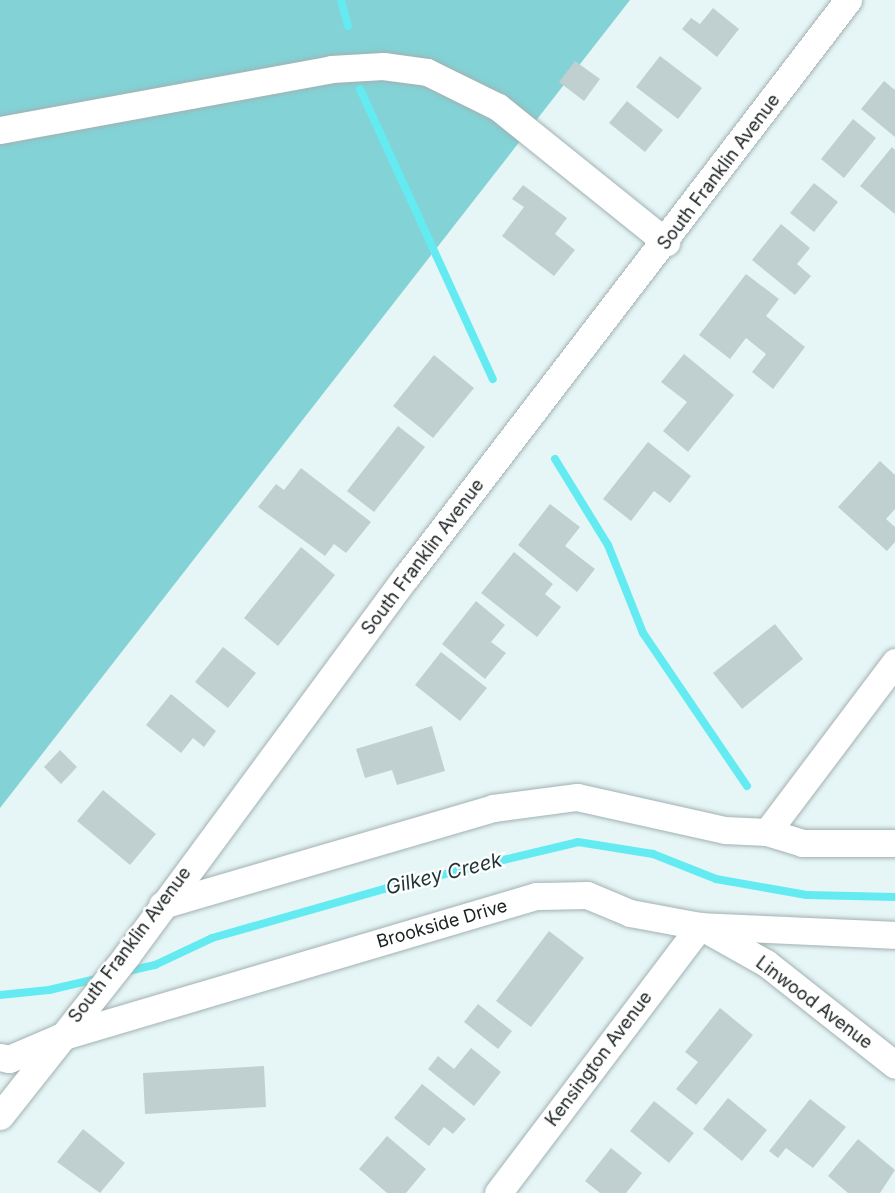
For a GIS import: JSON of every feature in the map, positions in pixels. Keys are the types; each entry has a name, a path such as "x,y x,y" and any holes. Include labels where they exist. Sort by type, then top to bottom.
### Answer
{"street":[{"name":"South Franklin Avenue","path":"0,1116 60,1037 127,955 406,577 666,242 849,0"},
{"path":"0,130 331,69 383,66 427,72 498,107 666,242"},
{"path":"767,832 895,662"},
{"path":"162,905 472,814 578,797 725,831 767,832 802,843 895,843"},
{"name":"Brookside Drive","path":"0,1057 9,1059 60,1037 536,896 587,895 630,913 700,926 895,935"},
{"name":"Linwood Avenue","path":"700,926 766,963 895,1065"},
{"name":"Kensington Avenue","path":"498,1193 700,926"}],"shaded area":[{"path":"0,0 630,0 0,808"}],"building":[{"path":"713,8 739,29 717,57 682,29 691,18 700,24"},
{"path":"660,56 702,88 678,119 636,87"},
{"path":"575,61 600,79 584,101 559,82"},
{"path":"884,81 895,90 895,137 861,109"},
{"path":"627,101 663,130 645,152 609,123"},
{"path":"853,119 876,138 844,178 821,159"},
{"path":"892,147 895,150 895,214 860,186"},
{"path":"814,183 838,202 814,232 790,213"},
{"path":"523,185 567,218 555,234 575,250 554,276 502,236 524,207 512,199"},
{"path":"781,224 810,248 797,264 811,276 795,295 752,260"},
{"path":"746,274 779,299 766,316 805,347 773,389 752,372 766,354 746,338 730,359 699,335"},
{"path":"684,354 734,395 688,452 663,431 687,402 661,382"},
{"path":"434,355 474,388 433,438 393,406"},
{"path":"398,426 425,447 374,512 347,491"},
{"path":"648,442 691,476 670,503 654,491 631,521 603,499"},
{"path":"880,461 895,475 895,509 886,519 895,527 895,542 887,551 838,507"},
{"path":"301,468 371,522 346,553 334,544 325,556 258,507 276,484 284,490"},
{"path":"550,504 580,527 565,546 595,569 577,592 518,545"},
{"path":"301,547 335,575 278,646 244,618"},
{"path":"514,552 553,584 545,594 561,607 537,637 481,593"},
{"path":"476,601 505,625 491,642 506,653 485,679 442,644"},
{"path":"775,624 803,659 742,709 713,673"},
{"path":"223,647 256,673 228,708 195,682"},
{"path":"441,652 487,688 460,721 415,685"},
{"path":"171,694 216,731 204,747 193,738 181,753 146,725"},
{"path":"432,726 445,771 397,785 392,770 365,778 356,749"},
{"path":"60,750 77,767 61,784 44,767"},
{"path":"103,790 156,834 130,865 77,821"},
{"path":"549,931 584,958 531,1027 496,1001"},
{"path":"478,1004 512,1031 498,1049 464,1022"},
{"path":"720,1008 753,1035 696,1105 676,1089 698,1062 685,1052"},
{"path":"471,1048 501,1072 474,1106 428,1069 438,1056 454,1069"},
{"path":"264,1066 266,1107 145,1114 143,1073"},
{"path":"422,1084 466,1119 453,1134 444,1127 429,1146 394,1118"},
{"path":"728,1098 767,1130 742,1161 703,1129"},
{"path":"810,1099 846,1127 813,1168 786,1148 778,1158 769,1151"},
{"path":"654,1101 694,1133 669,1163 630,1131"},
{"path":"83,1129 125,1163 100,1193 57,1162"},
{"path":"387,1136 426,1169 406,1193 387,1193 359,1169"},
{"path":"858,1139 895,1170 880,1193 848,1193 828,1176"},
{"path":"611,1148 642,1173 626,1193 600,1193 585,1181"}],"waterway":[{"path":"341,0 348,26"},
{"path":"360,89 493,379"},
{"path":"555,459 608,545 643,633 747,786"},
{"name":"Gilkey Creek","path":"124,972 155,965 212,938 387,888 578,842 653,854 716,879 807,895 895,897"},
{"name":"Gilkey Creek","path":"0,995 49,990 100,978"}]}
